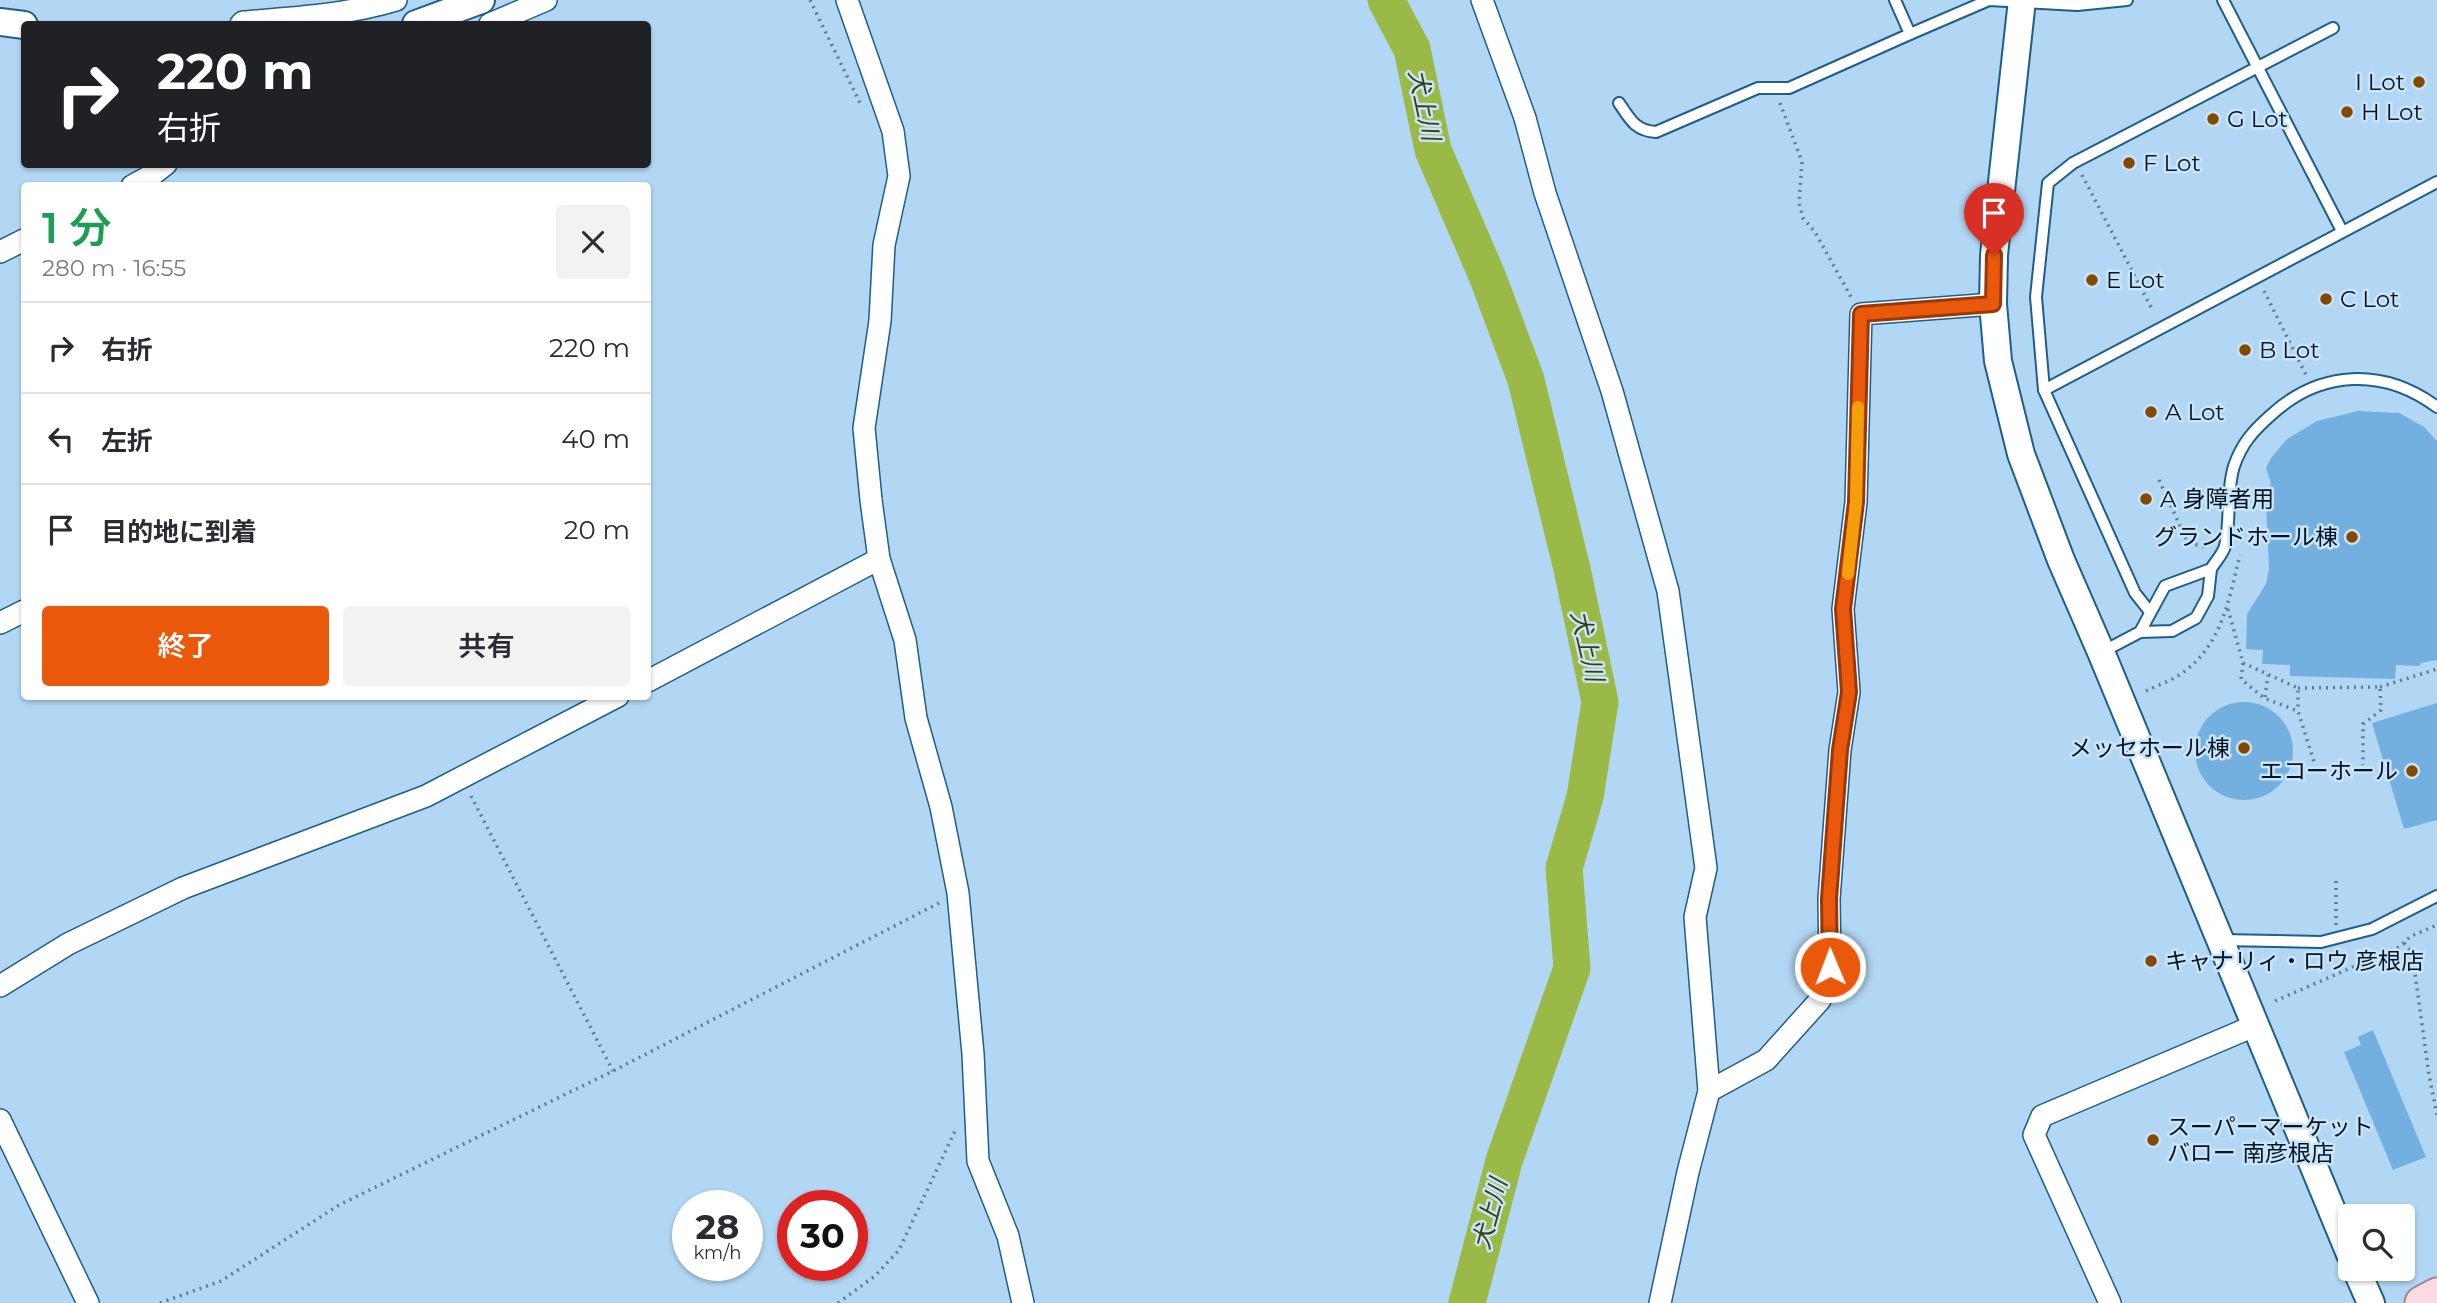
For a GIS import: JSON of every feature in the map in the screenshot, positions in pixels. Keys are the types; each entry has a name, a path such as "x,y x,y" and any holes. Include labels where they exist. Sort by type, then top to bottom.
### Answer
{"main road":[{"path":"2422,1303 2437,1296"}],"street":[{"path":"254,21 312,16 381,5 396,0"},
{"path":"424,21 481,0"},
{"path":"497,21 547,0"},
{"path":"847,0 893,131 897,152 898,176 884,245 880,321 863,428 879,559 905,640 916,718 941,807 958,893 974,1054 978,1161 1009,1236 1023,1303"},
{"path":"1482,0 1525,118 1545,193 1612,391 1668,592 1706,868 1695,917 1709,1091 1688,1172 1660,1303"},
{"path":"2022,2 1994,255 1993,304 1997,361 2021,454 2061,560 2338,1226"},
{"path":"0,22 21,25"},
{"path":"139,182 161,168"},
{"path":"0,252 21,242"},
{"path":"1709,1091 1766,1060 1819,1000 1830,967 1830,885 1840,750 1849,692 1843,609 1856,502 1861,314 1993,304"},
{"path":"651,679 879,559"},
{"path":"0,623 21,612"},
{"path":"0,986 68,944 183,888 426,796 610,700"},
{"path":"2110,1303 2034,1135 2042,1116 2254,1026"},
{"path":"0,1120 88,1303"},
{"path":"2361,1281 2371,1303"}],"lane":[{"path":"1895,0 1910,34"},
{"path":"1619,103 1634,126 1656,132 1758,88 1789,88 1989,0 2077,5 2127,0"},
{"path":"2222,0 2342,231"},
{"path":"2150,612 2134,593 2043,390 2036,297 2048,183 2073,163 2333,28"},
{"path":"2043,390 2437,182"},
{"path":"2101,652 2140,632 2172,631 2196,618 2208,596 2211,569 2225,549 2233,469 2245,441 2286,402 2313,387 2353,379 2390,383 2437,407"},
{"path":"2140,632 2165,586 2211,569"},
{"path":"2220,940 2321,942 2372,929 2437,896"}],"path":[{"path":"810,0 861,106"},
{"path":"1775,88 1802,162 1799,203 1803,218 1815,232 1861,314"},
{"path":"2082,175 2153,311"},
{"path":"2257,277 2313,387"},
{"path":"2159,480 2188,543 2204,545 2237,567"},
{"path":"2146,691 2185,672 2210,646 2228,609 2241,549"},
{"path":"2228,609 2243,663 2241,679 2264,698 2298,711"},
{"path":"2243,663 2298,688 2380,687 2437,669"},
{"path":"2264,698 2268,675"},
{"path":"2363,765 2364,724 2381,710 2380,687"},
{"path":"2298,688 2298,711 2314,762"},
{"path":"462,779 613,1071"},
{"path":"2336,881 2336,938"},
{"path":"160,1303 221,1282 339,1205 613,1071 958,893"},
{"path":"2275,1001 2399,947 2411,936 2437,925"},
{"path":"2404,943 2412,952 2437,1115"},
{"path":"838,1303 876,1276 900,1250 956,1128"}],"building":[{"name":"グランドホール棟","path":"2358,411 2399,413 2424,427 2437,441 2437,660 2421,663 2419,666 2396,665 2395,679 2290,676 2290,665 2262,664 2263,650 2246,649 2247,614 2266,584 2269,569 2266,505 2271,483 2266,468 2287,439 2317,421"},
{"name":"メッセホール棟","path":"2244,702 2263,706 2279,716 2289,732 2293,751 2289,770 2279,786 2263,796 2244,800 2225,796 2209,786 2199,770 2195,751 2199,732 2209,716 2225,706"},
{"name":"エコーホール","path":"2437,703 2437,820 2404,829 2372,723"},
{"path":"2373,1030 2426,1157 2393,1170 2344,1052 2361,1045 2358,1037"}],"waterway":[{"name":"犬上川","path":"1386,0 1412,49 1433,150 1488,278 1526,380 1572,569 1600,702 1585,797 1564,868 1572,968 1504,1161 1467,1303"}],"slow traffic":[{"path":"1848,574 1856,502 1858,407"}],"place":[{"name":"I Lot","path":"2419,82"},
{"name":"H Lot","path":"2347,112"},
{"name":"G Lot","path":"2213,119"},
{"name":"F Lot","path":"2129,163"},
{"name":"E Lot","path":"2092,280"},
{"name":"C Lot","path":"2326,299"},
{"name":"B Lot","path":"2245,350"},
{"name":"A Lot","path":"2151,412"},
{"name":"A 身障者用","path":"2146,499"},
{"name":"グランドホール棟","path":"2352,537"},
{"name":"メッセホール棟","path":"2244,748"},
{"name":"エコーホール","path":"2412,771"},
{"name":"キャナリィ・ロウ 彦根店","path":"2151,961"},
{"name":"スーパーマーケット バロー 南彦根店","path":"2153,1140"}],"route":[{"path":"1830,967 1829,899 1840,750 1849,692 1843,609 1856,502 1861,314 1993,304 1994,255"}]}
